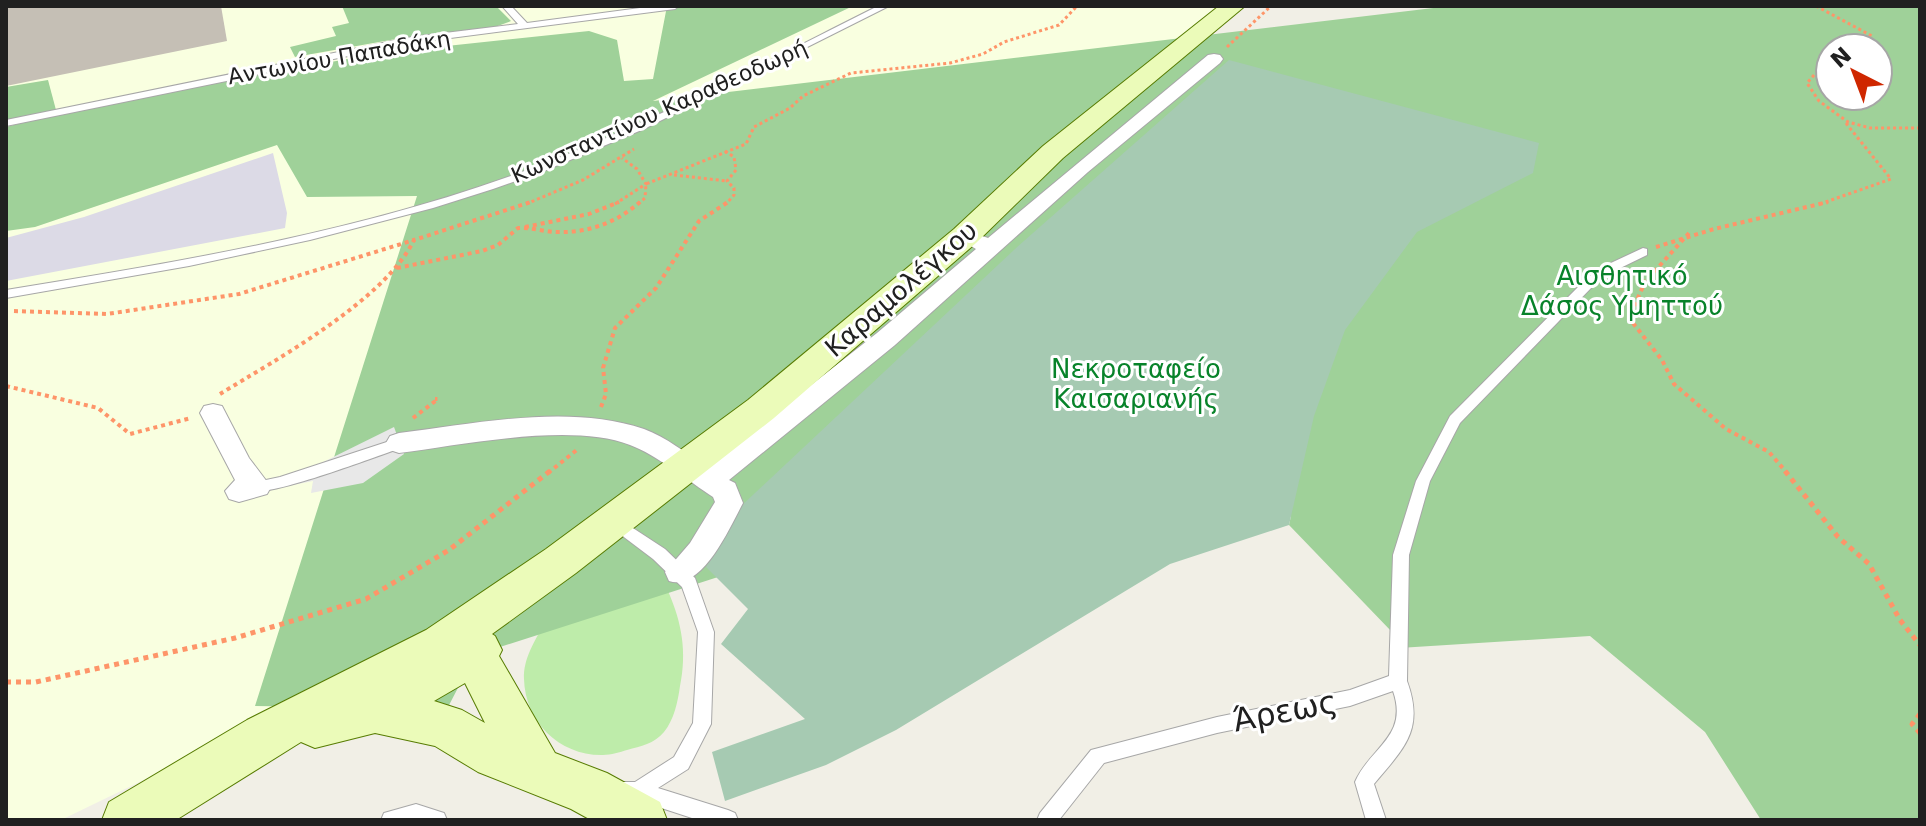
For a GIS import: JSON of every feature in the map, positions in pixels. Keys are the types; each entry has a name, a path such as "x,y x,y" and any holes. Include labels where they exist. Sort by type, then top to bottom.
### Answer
{"main road":[{"name":"Καραμολέγκου","path":"452,658 561,561 613,521 696,474 761,409 978,242 1053,152 1233,6"},
{"path":"265,736 375,711 452,658"},
{"path":"445,726 452,658"},
{"path":"128,820 265,736 452,658"},
{"path":"452,658 536,768"},
{"path":"375,711 445,726 496,755 622,801"}],"street":[{"path":"978,242 1214,59"},
{"path":"1148,76 1181,86"},
{"path":"213,413 238,464 252,482 239,491 257,487"},
{"path":"403,433 593,428 638,437 725,491 729,503 700,551 680,572"}],"lane":[{"path":"506,6 526,27"},
{"name":"Αντωνίου Παπαδάκη","path":"6,123 412,40 675,6"},
{"name":"Κωνσταντίνου Καραθεοδωρή","path":"6,294 173,267 351,229 489,187 549,165 662,115 885,6"},
{"path":"1376,820 1364,782 1402,734 1408,702 1398,681 1401,555 1423,481 1450,430 1503,369 1602,272 1643,252"},
{"path":"257,487 281,482 403,433"},
{"path":"613,521 680,572 689,583 706,632 702,724 681,763 622,801"},
{"name":"Άρεως","path":"1047,820 1098,756 1217,725 1350,698 1398,681"},
{"path":"622,801 728,820"},
{"path":"391,820 416,813 437,820"}],"path":[{"path":"394,269 422,260 493,247 505,241 514,230 523,227 593,215 646,184 746,144 754,127 790,108 803,96 851,73 950,63 983,54 1004,42 1059,25 1077,6"},
{"path":"1214,59 1271,6"},
{"path":"1816,6 1865,32"},
{"path":"1814,75 1807,83 1814,98"},
{"path":"1643,252 1689,233 1857,196 1891,179 1880,161 1832,112"},
{"path":"1845,122 1880,128 1920,128"},
{"path":"6,309 27,313 107,314 239,294 544,199 580,183 640,144"},
{"path":"725,151 734,157 736,170 727,181"},
{"path":"523,227 541,231 589,232 633,210 645,198 646,184 637,169 622,158"},
{"path":"6,682 36,682 235,638 366,599 449,550 577,449 593,428 606,394 603,368 615,328 656,288 699,221 727,204 734,195 734,188 727,181 706,181 672,174"},
{"path":"1689,233 1641,286 1633,299 1629,318 1662,360 1674,384 1726,429 1769,452 1817,507 1838,537 1869,564 1900,620 1920,645"},
{"path":"6,386 98,408 130,434 213,413 210,400 266,367 328,323 394,269 413,247 414,240"},
{"path":"403,433 438,399 435,399"},
{"path":"1920,714 1912,724 1920,733"}],"shaded area":[{"path":"6,6 1227,6 428,642 61,820 6,820"},
{"path":"273,153 287,213 285,228 6,281 6,238 84,217"},
{"path":"394,427 404,454 363,483 311,493 313,481 238,496 307,470"}],"green space":[{"path":"342,6 496,6 511,21 495,27 396,39 295,57 290,47 336,36 332,27 349,23"},
{"name":"Αισθητικό Δάσος Υμηττού","path":"667,6 853,6 653,101 1450,6 1920,6 1920,820 1761,820 1705,732 1590,636 1399,648 1392,632 1289,525 1291,516 1273,513 948,503 475,655 447,709 255,706 417,196 307,197 277,145 35,227 6,231 6,127 90,105 381,53 589,31 617,40 624,81 653,79"},
{"name":"Νεκροταφείο Καισαριανής","path":"1229,60 1539,143 1533,173 1417,232 1345,330 1314,416 1289,525 1170,564 896,730 826,765 725,801 712,752 805,719 721,644 748,609 706,567 738,509 1015,249"},
{"path":"48,80 56,110 6,121 6,87"},
{"path":"668,591 680,626 683,661 677,704 667,727 652,742 603,755 587,754 559,743 538,722 526,695 524,679 528,657 545,623"}],"building":[{"path":"6,6 221,6 227,41 6,86"}]}
